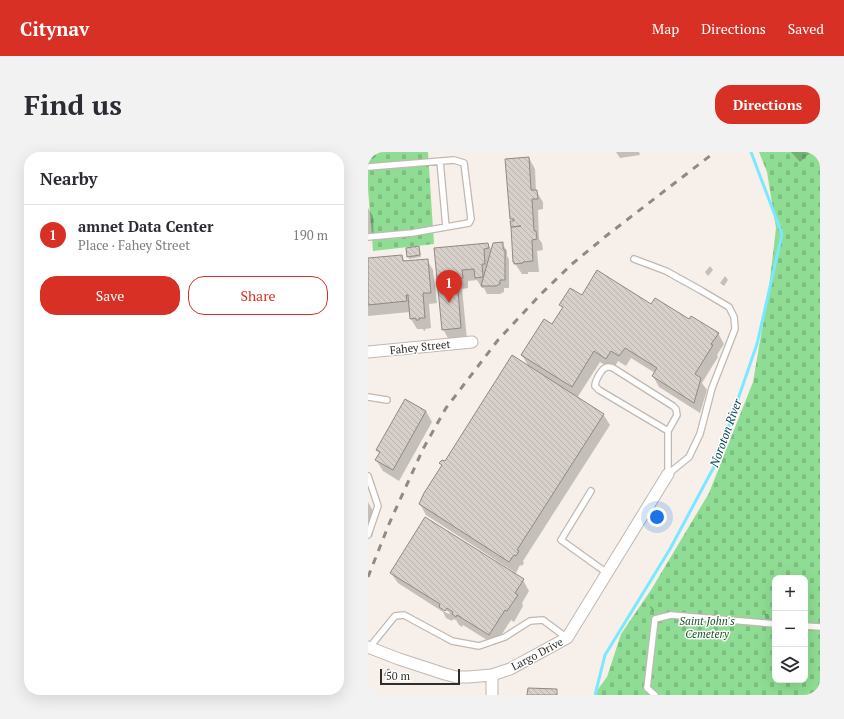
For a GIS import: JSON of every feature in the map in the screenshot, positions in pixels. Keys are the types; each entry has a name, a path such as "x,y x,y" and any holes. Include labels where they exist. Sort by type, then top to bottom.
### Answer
{"street":[{"name":"Fahey Street","path":"368,352 472,342"},
{"name":"Largo Drive","path":"369,647 399,660 445,674 456,677 468,677 492,675 510,669 567,638 668,474"},
{"path":"492,675 492,695"}],"lane":[{"path":"368,166 454,160 464,163 471,219 468,224 412,233 368,237"},
{"path":"440,162 446,227"},
{"path":"634,259 666,271 702,291 729,307 734,317 735,329 712,388 700,434 689,457 668,474"},
{"path":"668,431 599,390 595,386 595,383 604,368 612,368 676,409 677,415 668,431 668,474"},
{"path":"368,397 387,400"},
{"path":"368,476 378,506 368,535"},
{"path":"591,491 561,540 607,574"},
{"path":"369,647 395,616 404,614 452,641 479,646 505,638 530,621 543,620 567,638"},
{"path":"655,695 647,688 655,619 671,615 772,624"},
{"path":"808,626 820,627"}],"green space":[{"path":"428,152 434,244 373,251 368,189 368,153"},
{"name":"Saint John's Cemetery","path":"759,152 820,152 820,695 595,695 607,677 621,634 651,590 709,493 753,382 769,288 776,228 767,172"}],"building":[{"path":"529,157 531,190 537,190 538,199 532,199 534,231 536,231 537,239 532,240 533,261 514,264 510,221 514,221 514,219 510,219 505,159"},
{"path":"503,242 503,249 505,250 505,280 500,280 500,284 496,286 481,286 493,243"},
{"path":"488,243 489,248 484,249 485,264 482,264 483,277 475,278 474,269 462,270 463,278 457,278 461,328 442,330 434,248"},
{"path":"419,246 420,255 407,257 406,248"},
{"path":"402,255 403,261 428,259 431,293 423,293 425,318 419,318 419,320 416,320 416,318 410,319 408,295 406,295 407,301 368,305 368,258"},
{"path":"597,270 651,304 655,298 689,319 691,316 719,333 711,344 713,345 695,374 701,378 694,403 652,376 657,368 625,348 619,356 611,351 606,359 594,351 572,387 521,355 544,319 552,324 563,307 559,305 570,288 582,295"},
{"path":"512,355 604,414 517,550 519,551 516,556 514,555 509,562 419,504 424,493 442,465 439,463 442,460 445,461"},
{"path":"405,399 426,411 393,470 375,460 380,452 376,450"},
{"path":"425,517 524,579 515,593 518,595 507,611 505,610 489,635 457,615 456,617 452,614 453,612 447,608 445,611 439,607 440,604 390,573"},
{"path":"388,669 397,674 394,680 384,675"},
{"path":"528,688 557,689 557,695 527,695"}],"waterway":[{"name":"Noroton River","path":"595,695 605,655 670,549 716,463 757,344 782,234 751,152"}],"railway":[{"path":"368,577 389,524 423,449 446,408 498,340 541,294 572,264 715,152"}],"place":[{"name":"amnet Data Center","path":"449,303"}]}
